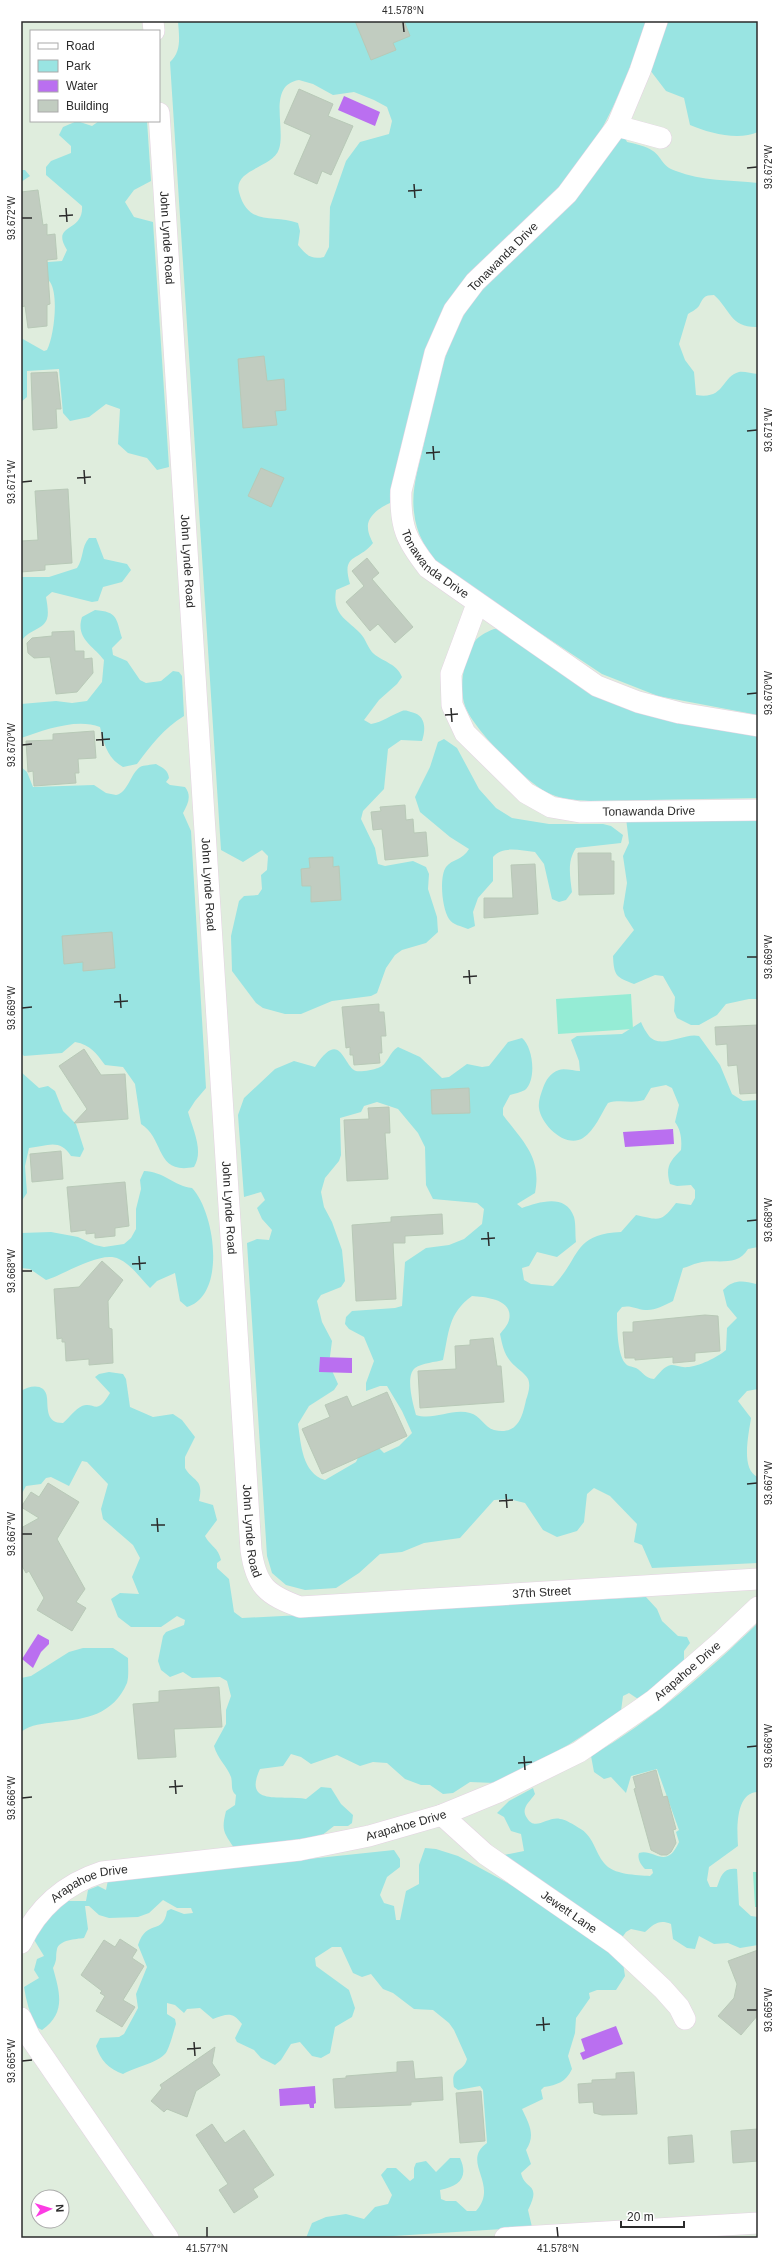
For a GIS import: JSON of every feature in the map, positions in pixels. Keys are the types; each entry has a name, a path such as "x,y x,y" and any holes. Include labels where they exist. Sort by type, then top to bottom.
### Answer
{"street":[{"name":"Tonawanda Drive","path":"657,21 640,71 617,126 567,194 475,282 454,310 435,353 401,491 400,510 403,528 411,546 428,568 477,604 597,686 638,702 680,713 758,726"},
{"name":"John Lynde Road","path":"160,122 250,1550 258,1580 276,1598 300,1607 325,1605"},
{"path":"617,126 661,138"},
{"name":"Tonawanda Drive","path":"477,604 451,674 452,704 465,733 526,793 551,807 580,812 758,810"},
{"name":"37th Street","path":"325,1605 758,1579"},
{"name":"Arapahoe Drive","path":"21,1943 29,1927 50,1901 66,1888 83,1878 102,1872 300,1850 369,1836 442,1816 498,1792 579,1752 654,1700 722,1641 758,1607"},
{"name":"Jewett Lane","path":"442,1816 485,1854 615,1944 663,1989 679,2007 685,2019"},
{"path":"21,2018 30,2037 168,2238"},
{"path":"504,2238 758,2223"}],"green space":[{"path":"178,21 648,21 617,98 588,152 576,169 460,291 395,501 382,507 370,519 368,523 368,530 373,543 349,562 348,574 350,584 336,590 335,598 338,611 362,635 372,652 394,666 402,677 397,684 379,700 364,720 371,724 405,711 420,716 424,723 422,741 401,740 388,749 384,789 363,811 361,819 375,848 378,864 385,866 413,861 426,867 429,874 428,889 437,917 438,932 426,943 402,950 395,955 386,968 377,993 371,996 332,1001 301,1014 285,1014 263,1008 256,1003 232,971 231,936 239,901 244,896 258,895 262,889 261,875 267,870 268,856 262,850 243,862 221,850 170,62 174,58 179,43","holes":["299,80 313,84 333,95 354,92 374,100 387,107 392,121 389,134 360,142 346,161 330,207 329,247 324,257 319,258 309,256 298,245 300,231 298,223 255,215 248,210 243,203 239,192 239,184 242,178 247,173 269,160 279,149 281,140 280,98 283,90 289,84"]},
{"path":"668,21 758,21 758,132 750,135 733,136 706,131 690,125 684,98 666,91 650,70"},
{"path":"75,122 92,126 98,122 147,122 151,181 134,190 125,202 134,217 153,222 169,467 157,470 147,458 128,453 118,444 120,409 106,404 89,417 70,421 63,413 59,369 27,371 27,397 21,402 21,338 44,351 47,350 52,336 55,306 53,288 48,279 21,264 62,261 67,250 62,236 65,231 74,225 81,215 82,206 46,175 46,167 51,161 71,153 71,146 59,135 63,127"},
{"path":"622,131 627,142 641,145 650,149 667,167 676,171 696,177 716,180 758,183 758,327 742,325 732,317 714,295 706,296 698,307 688,314 679,344 685,360 694,372 696,395 705,396 718,391 729,378 739,372 758,374 758,715 658,696 602,674 442,568 423,542 415,520 413,503 415,486 436,387 447,353 462,318 472,301 602,164"},
{"path":"21,170 25,170 30,176 21,182"},
{"path":"89,538 96,538 104,559 127,564 131,570 122,582 103,587 98,601 92,602 52,592 46,597 48,614 45,623 25,637 22,640 21,645 21,577 49,577 77,568 81,560 86,541"},
{"path":"95,610 108,612 115,617 122,638 112,648 113,655 127,661 140,680 146,683 161,681 173,671 179,672 182,676 184,716 164,731 137,764 123,767 113,759 107,750 100,727 71,724 21,738 21,704 56,701 72,703 87,701 102,682 104,660 83,637 81,631 82,617"},
{"path":"494,629 501,629 585,684 758,733 758,798 590,801 562,798 546,792 526,777 501,754 478,728 465,706 462,695 462,684 463,672 468,655 472,645 479,637"},
{"path":"444,739 457,748 479,789 496,808 512,818 549,824 603,824 611,826 623,835 621,843 576,848 570,863 572,892 566,900 559,902 552,899 544,864 535,852 507,850 497,853 493,857 493,881 478,898 473,912 475,926 468,929 455,924 449,919 443,901 442,885 444,872 448,864 467,853 469,849 450,837 420,812 415,797 430,767 438,742"},
{"path":"156,764 168,773 169,778 166,782 170,785 185,787 189,797 183,813 191,831 206,1088 188,1112 197,1140 197,1161 194,1167 182,1168 173,1166 166,1161 149,1130 141,1124 135,1084 123,1067 105,1065 96,1053 89,1047 75,1042 62,1053 24,1056 21,1053 21,767 27,772 33,787 94,785 106,793 116,795 123,791 140,767"},
{"path":"758,817 758,999 749,999 726,1004 717,1015 699,1025 691,1025 677,1018 674,1011 675,997 663,976 655,975 634,984 623,979 615,972 613,956 634,930 625,916 623,908 627,883 623,856 629,843 626,818"},
{"path":"641,1022 649,1036 654,1040 666,1041 693,1035 699,1036 720,1065 732,1094 743,1101 758,1100 758,1247 748,1249 743,1255 732,1260 696,1263 683,1268 673,1301 656,1309 648,1310 628,1306 622,1307 617,1313 617,1324 620,1353 622,1358 627,1365 636,1368 646,1376 654,1379 664,1369 671,1365 692,1367 713,1358 726,1350 727,1328 737,1318 727,1306 723,1290 730,1284 738,1282 756,1284 758,1277 758,1389 747,1391 738,1401 751,1418 747,1459 752,1473 758,1477 758,1563 652,1568 642,1545 634,1542 637,1524 610,1496 594,1488 587,1494 584,1522 577,1531 557,1537 543,1530 525,1503 509,1499 494,1500 460,1538 424,1543 402,1552 380,1554 359,1573 336,1588 305,1590 286,1585 272,1573 267,1556 247,1243 257,1239 269,1240 272,1230 262,1219 257,1208 265,1200 261,1192 244,1197 238,1115 244,1098 275,1069 294,1061 315,1067 331,1050 340,1052 352,1068 356,1071 361,1071 378,1068 384,1064 392,1052 398,1047 420,1057 442,1078 449,1077 467,1064 482,1067 489,1066 508,1042 522,1038 529,1048 531,1056 531,1078 529,1085 525,1090 510,1095 503,1108 503,1115 524,1142 529,1151 536,1169 536,1180 535,1193 517,1204 522,1208 544,1202 559,1202 570,1209 575,1223 576,1242 557,1257 537,1252 529,1266 522,1268 524,1280 531,1284 553,1286 562,1276 579,1249 594,1237 621,1232 636,1215 655,1219 663,1217 676,1203 691,1205 695,1198 695,1190 691,1185 677,1186 670,1184 668,1169 671,1161 681,1150 680,1132 675,1122 679,1105 672,1088 666,1085 651,1088 644,1100 635,1102 617,1101 608,1103 591,1131 583,1138 576,1141 562,1138 555,1134 549,1128 541,1115 539,1100 544,1085 549,1077 561,1069 580,1071 579,1061 571,1040 577,1036 622,1034","holes":["377,1102 398,1109 418,1133 425,1147 426,1185 433,1199 477,1203 484,1209 482,1224 464,1239 449,1245 426,1248 405,1262 402,1306 395,1308 352,1311 346,1317 345,1324 349,1329 364,1337 374,1361 366,1383 366,1391 380,1386 387,1386 402,1411 412,1433 399,1446 384,1453 373,1442 366,1440 356,1462 325,1480 317,1476 307,1464 302,1449 298,1424 309,1406 334,1390 338,1384 329,1364 332,1341 322,1322 317,1301 321,1295 341,1287 345,1281 342,1250 332,1222 324,1207 321,1192 325,1178 339,1161 341,1155 340,1118 361,1112 364,1106","472,1296 497,1300 503,1303 507,1308 509,1320 507,1326 500,1334 505,1352 509,1359 525,1375 529,1382 523,1413 517,1424 508,1430 502,1431 491,1429 477,1416 470,1413 456,1412 429,1417 416,1415 410,1383 412,1372 415,1368 421,1365 443,1360 448,1332 454,1317 458,1309"]},
{"path":"21,1072 39,1088 48,1086 55,1091 63,1111 76,1124 84,1149 80,1157 71,1156 67,1150 53,1144 29,1148 25,1166 27,1193 21,1202"},
{"path":"144,1171 157,1173 186,1187 192,1188 207,1215 213,1252 212,1270 208,1287 200,1299 187,1307 180,1301 175,1273 157,1281 150,1288 128,1265 119,1259 111,1257 93,1260 46,1280 30,1269 21,1268 21,1233 51,1232 78,1237 95,1245 104,1247 124,1244 131,1238 136,1229 136,1209 141,1189 140,1180"},
{"path":"109,1372 123,1374 126,1379 130,1407 153,1417 173,1414 182,1420 195,1437 185,1457 185,1468 199,1484 199,1501 213,1505 217,1520 205,1536 220,1556 221,1560 217,1563 217,1568 229,1579 234,1612 242,1618 646,1597 657,1609 662,1621 678,1636 687,1637 690,1643 684,1651 684,1662 638,1699 629,1693 623,1696 621,1711 568,1745 495,1783 470,1782 453,1793 443,1794 430,1785 421,1785 405,1779 387,1763 373,1762 360,1766 337,1755 311,1764 301,1757 291,1754 283,1766 260,1769 256,1781 256,1789 261,1794 268,1797 306,1799 321,1787 331,1788 341,1804 353,1815 352,1823 348,1826 334,1826 321,1836 234,1848 224,1831 224,1823 226,1811 235,1805 236,1795 232,1789 231,1777 217,1754 214,1746 226,1724 226,1710 231,1696 227,1681 220,1677 192,1678 183,1672 170,1677 161,1670 158,1661 163,1636 166,1632 184,1625 185,1620 177,1616 161,1627 131,1627 118,1617 111,1599 120,1593 139,1594 132,1577 140,1558 133,1545 103,1519 101,1509 108,1484 87,1462 82,1461 69,1486 51,1477 46,1478 41,1484 26,1486 21,1495 21,1391 29,1387 37,1387 44,1390 47,1398 49,1415 53,1421 63,1423 79,1407 90,1405 96,1407 102,1404 110,1393 95,1377 99,1374"},
{"path":"758,1623 758,1792 750,1794 745,1798 741,1805 737,1831 738,1846 709,1867 707,1880 710,1887 717,1887 723,1873 729,1869 737,1869 739,1905 751,1916 758,1917 758,1945 740,1948 728,1943 714,1944 699,1936 695,1949 687,1948 673,1939 671,1924 663,1922 657,1923 645,1932 631,1929 626,1932 621,1939 504,1855 524,1851 521,1834 511,1831 504,1817 497,1813 509,1801 533,1788 535,1794 525,1808 525,1814 530,1822 538,1824 555,1819 567,1821 588,1835 601,1859 608,1867 626,1874 650,1876 653,1873 652,1869 645,1869 639,1860 639,1853 644,1852 665,1857 674,1851 679,1842 676,1832 679,1830 657,1769 631,1776 626,1793 611,1777 604,1779 594,1772 591,1756 614,1742 658,1711 699,1677"},
{"path":"83,1648 113,1648 128,1658 128,1680 121,1694 106,1709 88,1717 37,1725 29,1727 21,1732 21,1678 31,1676 69,1652"},
{"path":"425,1848 436,1849 458,1856 537,1899 623,1963 625,1976 616,1990 597,1990 589,1993 590,1998 576,2018 575,2033 568,2056 572,2069 570,2073 561,2082 544,2087 541,2090 543,2099 522,2109 531,2134 531,2139 526,2150 531,2164 521,2173 523,2179 533,2191 532,2201 528,2210 532,2227 363,2238 306,2238 312,2223 326,2217 346,2214 364,2219 375,2207 388,2204 392,2195 381,2175 387,2168 396,2168 410,2181 414,2178 414,2168 416,2163 426,2161 436,2172 450,2158 460,2158 463,2165 463,2176 457,2183 440,2190 441,2199 446,2201 456,2201 467,2211 476,2211 482,2201 484,2192 477,2158 480,2150 487,2143 483,2090 480,2086 458,2090 454,2087 453,2080 455,2073 463,2067 467,2059 454,2030 449,2023 433,2010 414,2009 393,1993 383,1989 371,1974 362,1977 353,1973 341,1947 332,1947 315,1958 316,1966 349,1990 355,2008 352,2017 335,2027 330,2053 321,2058 312,2056 300,2042 291,2044 281,2060 275,2065 261,2058 254,2050 237,2042 235,2038 242,2024 232,2015 226,2015 213,2019 200,2008 187,2009 184,2013 175,2005 167,2003 167,2014 175,2019 176,2024 167,2051 160,2058 123,2074 109,2067 100,2056 96,2046 100,2038 119,2037 124,2034 138,2008 136,1994 147,1967 138,1945 146,1932 162,1923 165,1919 167,1911 171,1909 184,1914 193,1913 191,1908 177,1908 163,1900 149,1913 138,1917 109,1918 99,1915 89,1906 85,1906 88,1929 84,1938 64,1942 58,1946 57,1949 56,1960 53,1968 59,1994 58,2010 55,2017 42,2030 36,2027 28,2007 24,1987 39,1978 34,1970 37,1959 44,1956 33,1938 42,1924 65,1901 86,1901 88,1890 98,1886 106,1890 108,1880 394,1850 400,1859 400,1867 387,1877 380,1895 384,1903 394,1906 396,1920 400,1920 406,1891 419,1884 419,1865"}],"shaded area":[{"path":"631,994 633,1029 558,1034 556,999"},
{"path":"753,1872 758,1872 758,1907 755,1907"}],"water":[{"path":"344,96 380,112 375,126 338,110"},
{"path":"673,1129 674,1144 625,1147 623,1132"},
{"path":"320,1357 352,1358 352,1373 319,1372"},
{"path":"38,1634 49,1640 49,1644 41,1652 33,1668 22,1659"},
{"path":"616,2026 623,2044 583,2060 580,2053 585,2051 581,2039"},
{"path":"315,2086 316,2103 314,2104 314,2108 310,2108 309,2104 280,2106 279,2089"}],"building":[{"path":"355,21 404,21 410,36 393,43 396,50 371,60"},
{"path":"299,89 333,104 328,116 353,126 331,175 322,171 317,184 294,174 311,135 284,123"},
{"path":"38,190 43,225 47,224 47,235 55,234 57,259 47,260 50,304 47,305 47,326 28,328 25,306 21,307 21,192"},
{"path":"264,356 267,381 284,379 286,410 275,411 277,425 243,428 238,359"},
{"path":"57,372 61,409 56,409 57,428 33,430 31,373"},
{"path":"261,468 284,478 271,507 248,496"},
{"path":"68,489 72,563 45,565 45,570 21,572 21,541 38,540 35,491"},
{"path":"367,558 379,573 372,579 413,627 395,643 378,624 370,631 346,602 364,586 352,571"},
{"path":"74,631 75,651 84,651 84,659 92,658 93,673 77,692 56,694 50,657 34,658 28,653 27,643 32,638 52,636 52,632"},
{"path":"94,731 96,758 78,759 79,773 75,773 76,783 34,786 33,771 28,772 26,741 53,740 53,734"},
{"path":"405,805 406,820 413,819 414,833 426,832 428,856 385,860 382,829 373,830 371,812 381,811 380,807"},
{"path":"578,853 611,853 611,861 614,861 614,894 579,895"},
{"path":"333,857 333,867 339,866 341,900 311,902 311,886 302,886 301,869 310,868 309,858"},
{"path":"535,864 538,914 484,918 484,898 513,898 511,865"},
{"path":"112,932 115,968 83,971 83,962 64,964 62,936"},
{"path":"379,1004 379,1012 384,1012 386,1036 381,1036 382,1053 379,1053 380,1063 354,1065 353,1055 350,1055 350,1047 346,1048 342,1007"},
{"path":"758,1025 758,1093 740,1094 737,1065 728,1066 727,1044 716,1045 715,1027"},
{"path":"84,1049 101,1075 125,1074 128,1119 74,1123 87,1109 59,1066"},
{"path":"469,1088 470,1113 432,1114 431,1090"},
{"path":"389,1107 390,1133 385,1133 388,1179 347,1181 344,1120 369,1119 368,1108"},
{"path":"61,1151 63,1179 32,1182 30,1154"},
{"path":"125,1182 129,1226 115,1228 115,1236 95,1238 95,1233 86,1234 86,1230 71,1232 67,1187"},
{"path":"442,1214 443,1234 405,1236 405,1243 393,1243 396,1299 356,1301 352,1225 391,1222 391,1217"},
{"path":"102,1261 123,1280 108,1301 109,1328 112,1329 113,1363 89,1365 89,1359 66,1361 65,1342 62,1342 62,1338 57,1339 54,1289 79,1287"},
{"path":"705,1315 718,1316 720,1351 695,1353 695,1361 673,1363 673,1357 635,1360 635,1358 625,1358 623,1332 633,1332 633,1322"},
{"path":"493,1338 497,1366 501,1366 504,1402 420,1408 418,1371 456,1369 455,1346 470,1345 470,1340"},
{"path":"387,1392 407,1436 322,1474 302,1429 330,1417 325,1405 347,1396 352,1407"},
{"path":"48,1483 79,1502 57,1539 85,1589 76,1602 86,1608 72,1631 37,1610 44,1598 29,1571 26,1573 21,1564 21,1528 39,1518 21,1507 31,1492 39,1497"},
{"path":"219,1687 222,1727 174,1729 176,1757 138,1759 133,1704 159,1702 159,1691"},
{"path":"656,1770 663,1797 667,1796 676,1829 673,1830 676,1843 671,1852 667,1855 661,1855 651,1850 634,1789 636,1788 633,1777"},
{"path":"120,1939 137,1950 132,1958 144,1966 123,2000 135,2007 122,2027 96,2011 105,1996 100,1993 102,1991 81,1975 104,1940 115,1947"},
{"path":"758,1950 758,2015 741,2035 718,2016 734,1998 737,1984 728,1961"},
{"path":"215,2047 212,2063 220,2075 196,2091 187,2117 167,2109 164,2112 151,2101 162,2088 160,2085"},
{"path":"413,2061 415,2079 442,2077 443,2100 411,2102 411,2105 335,2108 333,2079 346,2078 346,2076 397,2072 397,2062"},
{"path":"634,2072 637,2114 602,2115 594,2113 593,2102 579,2103 578,2084 592,2083 592,2080 616,2079 616,2073"},
{"path":"481,2091 485,2141 460,2143 456,2093"},
{"path":"212,2124 225,2143 244,2130 274,2175 253,2189 258,2197 234,2213 219,2190 228,2184 196,2135"},
{"path":"758,2129 758,2161 733,2163 731,2131"},
{"path":"692,2135 694,2162 669,2164 668,2137"}]}
